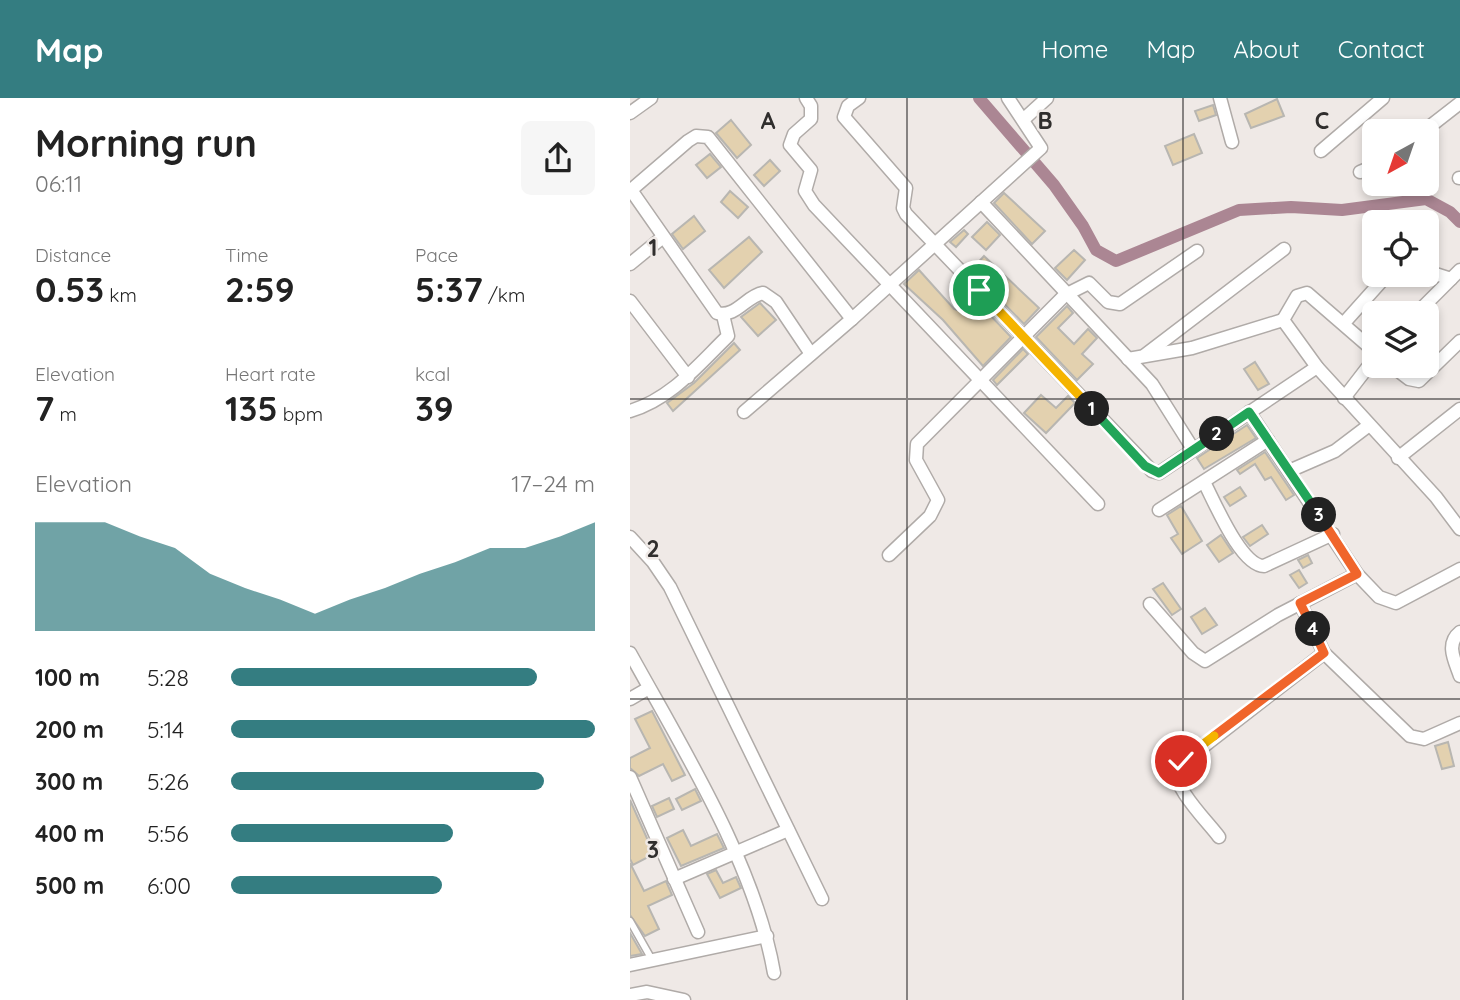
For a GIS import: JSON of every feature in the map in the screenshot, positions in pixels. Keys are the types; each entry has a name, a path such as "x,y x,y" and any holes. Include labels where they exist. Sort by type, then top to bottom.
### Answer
{"street":[{"path":"630,114 650,98"},
{"path":"806,98 811,106 811,119 794,134 790,145 811,170 805,191 814,205 1098,504"},
{"path":"859,98 848,106 844,117 906,188 903,208 906,214 1152,471 1159,473 1317,367"},
{"path":"744,412 852,319 1041,148 1008,98"},
{"path":"1024,119 1047,98"},
{"path":"1220,98 1233,142"},
{"path":"1321,151 1383,98"},
{"path":"1439,119 1460,103"},
{"path":"630,411 650,404 688,377 727,336 723,315 710,306 631,190 696,136 708,137 852,319"},
{"path":"981,202 1161,397 1193,450"},
{"path":"630,264 663,237"},
{"path":"1144,356 1284,249"},
{"path":"889,555 930,516 938,500 916,460 917,444 1065,295 1089,283 1108,302 1120,304 1197,251"},
{"path":"1429,301 1456,275"},
{"path":"1344,323 1376,287"},
{"path":"723,315 756,294 764,293 776,302 811,354"},
{"path":"1128,359 1192,348 1283,320 1301,293 1313,297 1362,340"},
{"path":"630,301 688,377"},
{"path":"1283,320 1343,398 1436,497 1460,529"},
{"path":"1439,361 1460,341"},
{"path":"1343,398 1362,374"},
{"path":"1398,458 1460,409"},
{"path":"1249,412 1333,534 1357,574 1378,597 1396,603 1460,569"},
{"path":"1289,471 1335,452 1368,426"},
{"path":"1159,510 1268,440"},
{"path":"1204,482 1245,556 1257,566 1265,566 1333,534"},
{"path":"630,537 653,562 670,587 821,899"},
{"path":"1150,604 1193,653 1205,661 1300,603 1357,574"},
{"path":"1300,603 1324,653 1416,739 1460,723"},
{"path":"1460,632 1452,642 1460,676"},
{"path":"630,653 735,854 767,936 774,973"},
{"path":"1219,837 1179,785 1175,773 1177,767 1324,653"},
{"path":"630,699 649,688"},
{"path":"630,777 698,932"},
{"path":"674,879 788,830"},
{"path":"630,965 651,958 767,936"},
{"path":"630,995 647,992 684,1000"}],"lane":[{"path":"630,921 651,958"}],"building":[{"path":"1277,99 1284,116 1251,128 1245,114"},
{"path":"1213,105 1216,115 1199,121 1195,111"},
{"path":"731,120 751,145 737,158 716,133"},
{"path":"1194,134 1202,153 1173,165 1165,146"},
{"path":"710,154 721,167 707,178 696,165"},
{"path":"770,160 780,171 764,186 754,175"},
{"path":"730,191 748,207 738,218 721,202"},
{"path":"1004,193 1045,231 1032,244 994,203"},
{"path":"694,216 705,231 683,249 672,234"},
{"path":"987,222 1000,235 986,250 972,237"},
{"path":"964,230 968,234 956,247 950,242"},
{"path":"749,237 762,252 724,288 709,270"},
{"path":"1074,250 1085,260 1067,280 1055,268"},
{"path":"984,256 1039,308 1024,324 983,282 986,279 974,267"},
{"path":"919,270 954,309 957,310 971,295 1011,337 983,366 943,320 904,284"},
{"path":"760,303 776,320 758,336 741,317"},
{"path":"1067,306 1073,313 1058,328 1074,344 1088,329 1097,338 1082,354 1093,364 1077,380 1036,337"},
{"path":"734,343 740,350 673,411 667,403 694,383"},
{"path":"1023,349 1028,354 997,385 993,380"},
{"path":"1255,362 1269,384 1258,390 1244,369"},
{"path":"1041,395 1056,408 1068,396 1075,403 1046,433 1024,413"},
{"path":"1247,425 1256,438 1204,469 1197,458"},
{"path":"1265,452 1294,495 1286,500 1271,477 1265,480 1255,464 1240,474 1237,470"},
{"path":"1240,487 1246,496 1230,506 1224,497"},
{"path":"1181,506 1202,541 1182,554 1171,538 1178,534 1167,515"},
{"path":"1262,525 1268,534 1250,546 1243,537"},
{"path":"1221,535 1233,553 1219,562 1207,545"},
{"path":"1308,555 1312,563 1303,568 1298,560"},
{"path":"1299,570 1307,583 1299,588 1290,575"},
{"path":"1163,583 1181,609 1172,615 1153,589"},
{"path":"1205,608 1217,625 1202,634 1191,617"},
{"path":"652,711 685,775 672,781 663,764 639,776 630,768 630,758 650,748 635,719"},
{"path":"1448,742 1454,766 1442,769 1435,746"},
{"path":"695,789 701,801 682,810 676,799"},
{"path":"669,798 674,809 657,817 652,806"},
{"path":"630,800 654,854 633,865 630,859"},
{"path":"683,830 691,846 717,834 724,848 681,866 667,838"},
{"path":"630,863 644,891 666,881 672,895 648,906 659,929 645,936 630,915"},
{"path":"716,870 723,883 736,877 741,888 720,898 707,874"},
{"path":"630,933 642,954 630,956"}],"waterway":[{"path":"979,98 1054,185 1083,226 1096,250 1116,261 1239,210 1291,207 1342,210 1426,199 1450,212 1460,222"}],"route":[{"path":"979,290 1152,471 1159,473 1249,412 1333,534 1357,574 1300,603 1324,653 1181,761"}]}
